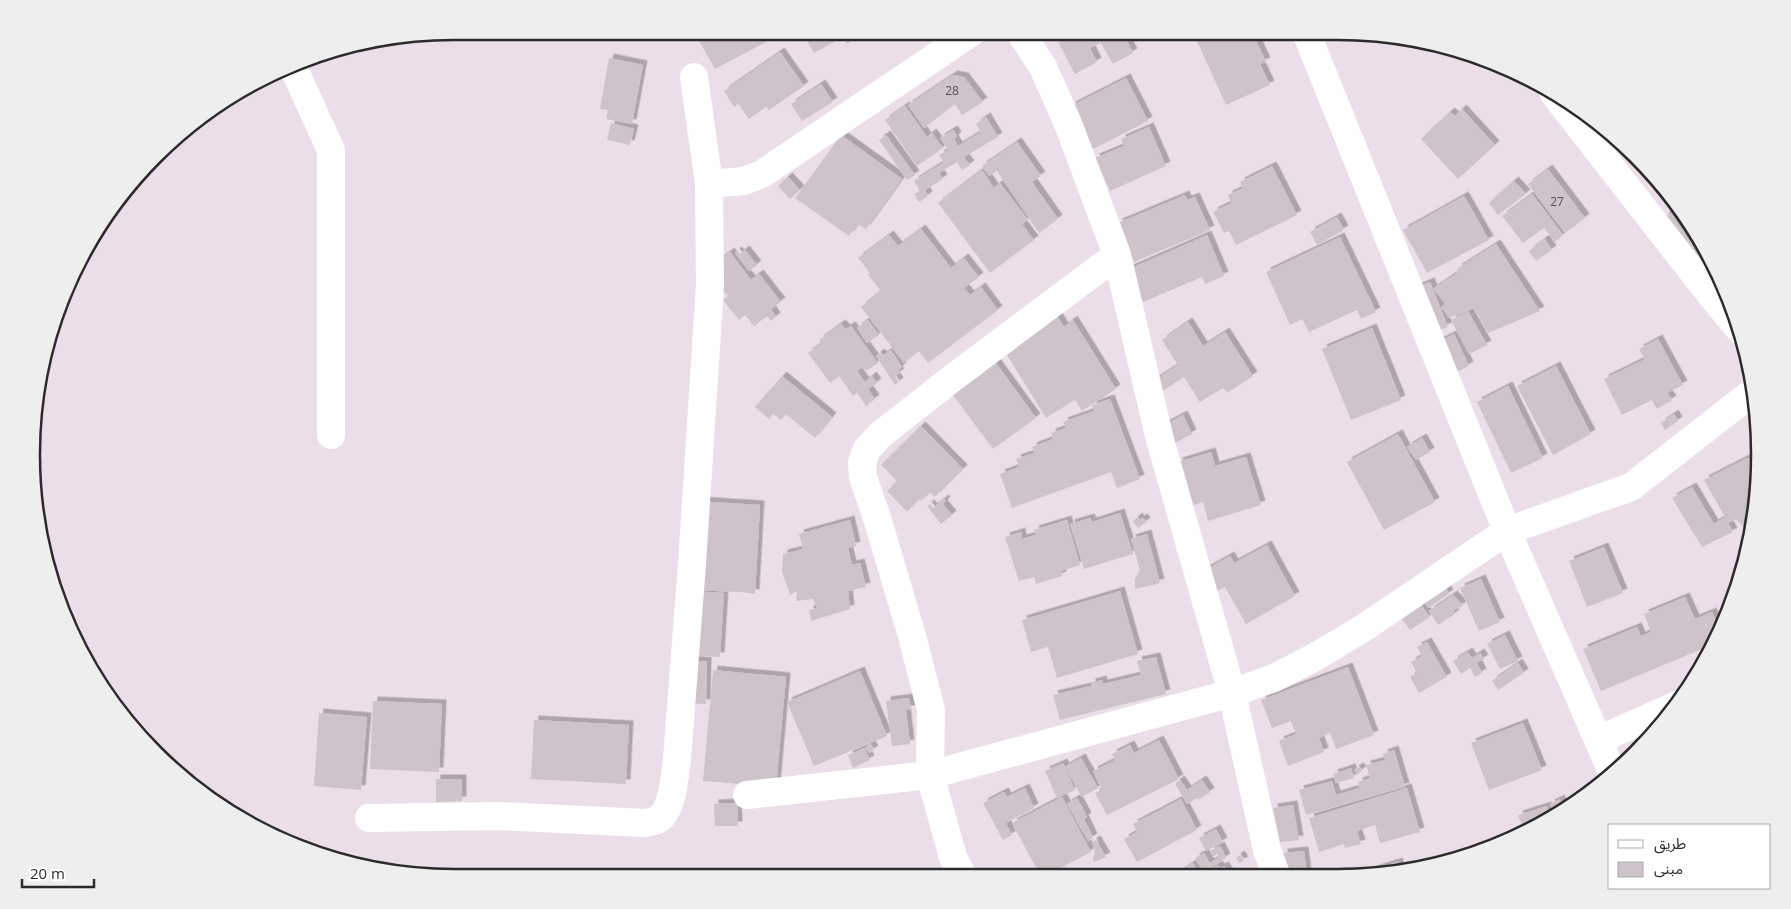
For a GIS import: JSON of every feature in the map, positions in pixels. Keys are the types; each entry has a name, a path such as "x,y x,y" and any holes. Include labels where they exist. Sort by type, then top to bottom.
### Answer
{"street":[{"path":"708,184 744,181 762,174 960,40"},
{"path":"1025,40 1043,67 1065,117 1117,255 1159,436 1232,693 1267,850 1274,869"},
{"path":"1309,40 1507,531 1610,766"},
{"path":"295,72 331,150 330,435"},
{"path":"369,818 500,816 644,823 654,821 662,816 667,809 673,786 676,759 692,564 710,285 708,184 694,77"},
{"path":"1566,109 1726,313"},
{"path":"959,869 953,857 930,775 931,710 912,636 863,477 862,462 867,449 880,435 1117,255"},
{"path":"748,795 930,775 1232,693 1274,678 1315,657 1362,628 1507,531 1631,487 1747,397"},
{"path":"1598,740 1662,711"}],"building":[{"path":"699,40 765,40 766,42 715,69"},
{"path":"806,40 838,40 814,53"},
{"path":"845,40 854,40 847,44"},
{"path":"1057,40 1126,40 1133,53 1113,64 1101,43 1090,48 1097,62 1075,74"},
{"path":"1197,40 1256,40 1266,62 1260,64 1270,85 1226,105"},
{"path":"780,52 804,86 769,110 766,107 749,119 738,104 734,107 724,91"},
{"path":"609,58 643,65 632,124 606,119 608,110 600,109"},
{"path":"953,75 964,77 983,102 962,115 955,104 924,128 908,105"},
{"path":"1126,78 1148,121 1093,149 1071,106"},
{"path":"821,84 833,102 802,121 791,104"},
{"path":"905,106 927,137 932,133 943,148 917,166 885,120"},
{"path":"1462,109 1495,145 1458,179 1421,139 1450,112 1455,116"},
{"path":"986,117 998,137 964,157 970,165 962,170 957,162 939,173 943,179 925,190 928,196 919,202 914,194 920,191 914,181 944,162 939,155 948,150 940,138 953,130 957,136 954,139 958,146 981,132 976,124"},
{"path":"611,123 634,129 630,145 607,140"},
{"path":"1149,127 1166,166 1110,191 1095,158 1124,146 1121,139"},
{"path":"841,135 902,179 866,229 858,224 849,236 795,198"},
{"path":"886,135 915,175 907,180 879,140"},
{"path":"1017,142 1041,176 1032,182 1058,219 1039,233 997,171 989,176 982,166"},
{"path":"1272,166 1297,215 1236,245 1229,231 1224,233 1213,212 1231,203 1228,195 1243,188 1240,182"},
{"path":"1548,169 1585,218 1565,233 1528,184"},
{"path":"982,170 994,188 1000,183 1028,220 1022,224 1034,240 990,273 938,203"},
{"path":"788,177 800,190 790,199 778,186"},
{"path":"1514,181 1526,194 1498,215 1489,203"},
{"path":"1532,194 1563,235 1555,242 1544,228 1523,243 1502,216"},
{"path":"1185,195 1187,200 1195,197 1210,230 1134,262 1118,223"},
{"path":"1464,196 1489,240 1427,273 1403,230"},
{"path":"1671,213 1691,243 1685,247 1664,217"},
{"path":"1337,217 1344,230 1317,245 1310,232"},
{"path":"921,229 951,268 964,258 979,277 964,288 970,295 981,287 998,310 928,363 919,351 904,363 861,307 881,291 868,275 870,273 858,258 889,235 898,246"},
{"path":"1207,235 1224,276 1205,284 1202,277 1143,302 1129,269"},
{"path":"1340,237 1376,312 1361,319 1357,310 1309,332 1302,319 1290,325 1266,272"},
{"path":"1545,239 1552,250 1536,261 1529,251"},
{"path":"1692,242 1705,265 1686,249"},
{"path":"1496,244 1540,311 1488,333 1474,308 1449,318 1441,307 1446,304 1433,289 1457,273 1458,268"},
{"path":"745,250 757,265 749,271 735,253 737,251 740,254"},
{"path":"730,252 751,280 759,274 781,302 771,309 776,317 771,321 767,316 754,326 745,315 739,320 723,300 728,296 724,292 722,294 716,285 724,279 713,265"},
{"path":"1430,282 1448,327 1428,333 1413,289"},
{"path":"1468,311 1487,345 1469,354 1451,320"},
{"path":"1057,316 1064,327 1073,320 1116,389 1082,411 1075,400 1046,418 1004,350"},
{"path":"868,320 879,335 867,343 857,328"},
{"path":"1188,322 1203,346 1225,332 1253,376 1227,393 1223,388 1200,402 1184,377 1155,396 1147,385 1178,365 1162,340"},
{"path":"841,324 846,329 851,326 878,363 866,371 863,367 857,371 865,382 872,376 877,383 868,389 875,399 866,406 857,393 853,396 839,376 830,383 808,353 821,344 819,340"},
{"path":"1372,328 1401,400 1351,420 1322,349"},
{"path":"1454,334 1469,366 1449,376 1438,342"},
{"path":"1658,339 1683,385 1667,393 1672,400 1657,409 1652,400 1622,415 1604,379 1645,359 1639,349"},
{"path":"891,350 902,367 898,370 900,373 895,376 899,382 895,385 876,356 880,353 882,356"},
{"path":"993,359 1036,418 993,449 950,391"},
{"path":"1556,366 1591,434 1553,455 1517,386"},
{"path":"782,376 832,417 815,438 786,414 781,420 773,414 769,419 755,407"},
{"path":"1508,386 1543,458 1511,473 1477,402"},
{"path":"1110,399 1140,479 1117,488 1111,472 1012,508 1000,474 1019,467 1016,459 1034,453 1032,447 1053,439 1051,433 1066,428 1063,422 1094,411 1092,405"},
{"path":"1674,414 1678,421 1665,430 1661,423"},
{"path":"1183,415 1192,434 1168,447 1158,428"},
{"path":"921,426 963,469 935,497 930,492 921,501 919,499 907,512 887,491 897,481 881,465"},
{"path":"1398,434 1435,502 1384,530 1347,462"},
{"path":"1422,438 1430,452 1416,460 1407,447"},
{"path":"1211,452 1215,466 1246,457 1261,505 1208,521 1203,502 1191,506 1178,462"},
{"path":"1747,458 1751,460 1744,527 1736,519 1728,523 1733,532 1702,547 1672,498 1692,487 1714,524 1725,517 1704,480"},
{"path":"944,499 946,501 943,504 952,515 941,524 927,506 930,504 933,508"},
{"path":"697,501 760,505 755,594 693,590"},
{"path":"1120,513 1133,554 1084,569 1070,524 1090,518 1092,522"},
{"path":"1138,517 1140,520 1143,518 1146,522 1138,528 1133,521"},
{"path":"850,520 856,546 848,548 852,565 860,563 866,587 848,591 850,609 811,621 809,610 817,608 813,599 796,601 797,591 790,595 782,572 783,554 803,549 799,534"},
{"path":"1067,520 1080,565 1061,571 1062,576 1036,584 1034,577 1019,581 1005,537 1021,532 1022,539 1036,535 1034,530"},
{"path":"1147,534 1160,583 1135,589 1135,579 1140,570 1131,539"},
{"path":"1267,545 1295,596 1246,624 1225,587 1217,591 1205,570 1230,556 1234,563"},
{"path":"1604,547 1623,593 1587,607 1569,561"},
{"path":"1481,579 1500,622 1479,631 1460,588"},
{"path":"1445,587 1449,594 1428,608 1424,601"},
{"path":"691,591 724,593 720,657 688,655"},
{"path":"1120,591 1138,654 1057,678 1048,647 1031,652 1022,620"},
{"path":"1453,595 1463,606 1453,610 1455,614 1438,625 1429,611"},
{"path":"1685,597 1695,619 1712,612 1716,621 1702,649 1601,691 1583,649 1637,627 1641,636 1651,632 1644,614"},
{"path":"1421,605 1430,617 1410,630 1401,618"},
{"path":"1505,635 1518,661 1500,669 1487,644"},
{"path":"1427,642 1447,677 1419,693 1410,677 1417,673 1411,662 1422,656 1417,647"},
{"path":"1468,652 1472,658 1480,653 1484,659 1477,663 1482,673 1475,677 1470,668 1461,674 1453,661"},
{"path":"1156,657 1166,694 1060,720 1053,695 1091,686 1091,683 1102,680 1103,684 1141,675 1137,661"},
{"path":"689,661 707,661 706,704 687,703"},
{"path":"1518,663 1524,673 1498,690 1492,681"},
{"path":"1348,667 1374,735 1336,749 1330,733 1319,738 1324,752 1288,766 1279,741 1296,734 1291,721 1272,728 1261,700"},
{"path":"713,670 786,677 776,787 703,781"},
{"path":"860,671 887,736 814,766 787,702"},
{"path":"909,698 911,710 906,710 910,744 892,746 886,701"},
{"path":"373,701 442,704 439,772 370,769"},
{"path":"319,713 367,717 361,790 314,786"},
{"path":"534,720 629,725 626,784 531,779"},
{"path":"1523,723 1542,770 1489,790 1471,743"},
{"path":"1159,740 1179,779 1107,815 1095,793 1102,790 1093,771 1115,760 1112,754 1130,745 1134,753"},
{"path":"870,744 874,750 869,753 865,748"},
{"path":"864,748 870,760 853,768 848,755"},
{"path":"1394,750 1405,787 1306,815 1299,790 1332,781 1336,795 1359,788 1358,782 1370,778 1366,765 1385,760 1383,754"},
{"path":"1081,758 1098,788 1082,797 1065,767"},
{"path":"1063,763 1075,790 1057,798 1045,771"},
{"path":"1359,767 1362,771 1357,774 1354,770"},
{"path":"1351,768 1354,778 1336,783 1333,774"},
{"path":"436,779 462,779 462,801 436,802"},
{"path":"1180,780 1187,790 1202,780 1210,792 1199,800 1197,798 1187,804 1175,784"},
{"path":"1025,788 1034,808 1006,823 1012,835 1003,840 983,803 1004,792 1007,797"},
{"path":"1407,788 1420,832 1380,843 1375,825 1357,831 1361,844 1345,848 1344,844 1319,852 1309,818"},
{"path":"1062,797 1091,852 1058,869 1037,869 1012,823"},
{"path":"1077,798 1087,817 1084,819 1093,838 1088,841 1067,804"},
{"path":"1181,799 1197,830 1137,862 1124,839 1137,832 1133,824"},
{"path":"1560,799 1561,802 1552,808 1550,804"},
{"path":"737,803 738,826 715,826 714,804"},
{"path":"1293,805 1299,840 1280,842 1273,808"},
{"path":"1547,806 1548,810 1522,825 1518,815"},
{"path":"1216,829 1223,842 1206,851 1199,838"},
{"path":"1096,840 1106,857 1094,862 1095,853 1092,842"},
{"path":"1220,846 1226,858 1208,869 1201,869 1195,858 1204,853 1210,863 1219,857 1217,854 1213,857 1210,851"},
{"path":"1304,851 1306,869 1285,869 1283,853"},
{"path":"1240,855 1244,861 1239,863 1236,858"},
{"path":"1193,863 1197,869 1184,869"},
{"path":"1218,865 1220,868 1224,866 1226,869 1211,869"}]}
